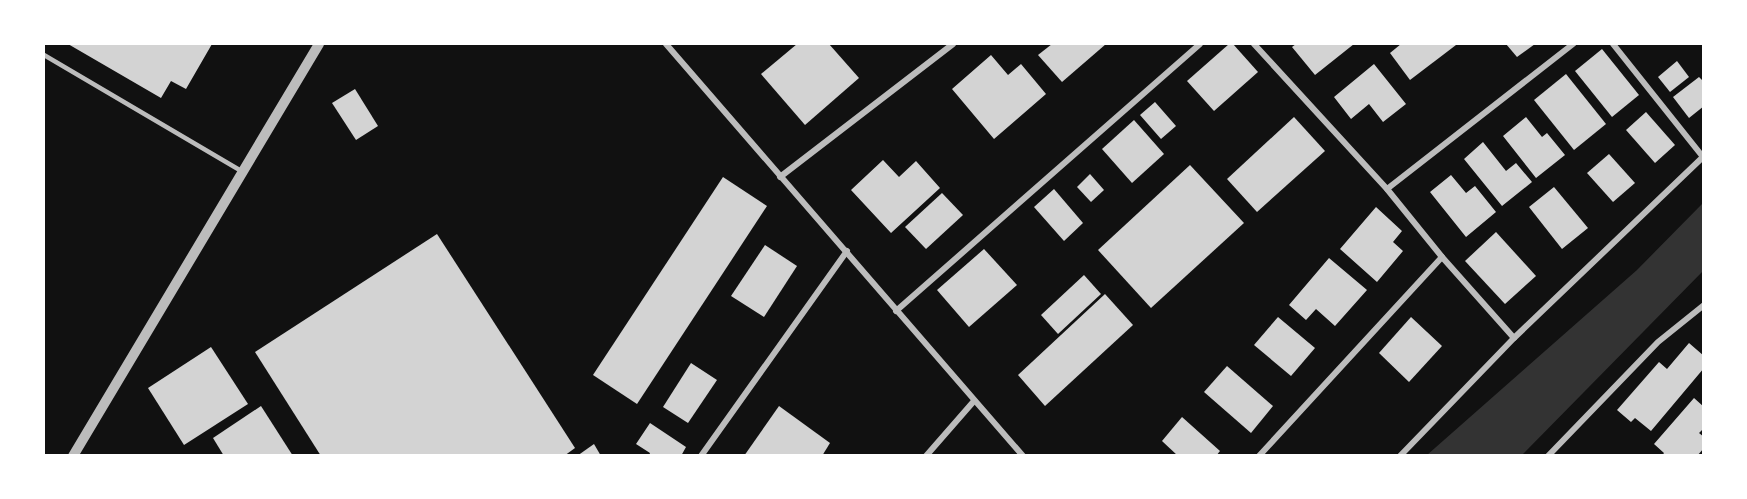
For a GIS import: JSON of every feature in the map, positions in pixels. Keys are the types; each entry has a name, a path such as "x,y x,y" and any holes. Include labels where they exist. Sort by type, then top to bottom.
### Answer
{"street":[{"path":"73,456 319,44"},
{"path":"666,44 1023,456"},
{"path":"780,177 953,44"},
{"path":"896,310 1200,44"},
{"path":"1254,44 1387,189 1442,257 1514,338"},
{"path":"1387,189 1573,44"},
{"path":"1400,456 1514,338 1703,156 1612,44"},
{"path":"701,456 847,251"},
{"path":"1259,456 1442,257"},
{"path":"1548,456 1658,342 1704,305"},
{"path":"926,456 974,401"}],"lane":[{"path":"44,55 244,172"}],"shaded area":[{"path":"1703,203 1703,271 1522,455 1427,455 1637,270"}],"building":[{"path":"68,44 212,44 186,89 171,81 161,98"},
{"path":"797,44 829,44 859,78 805,125 761,74"},
{"path":"1052,44 1106,44 1062,82 1038,55"},
{"path":"1229,44 1233,44 1258,72 1214,111 1187,81"},
{"path":"1296,44 1354,44 1315,75 1292,47"},
{"path":"1401,44 1456,45 1410,80 1390,53"},
{"path":"1506,44 1535,44 1517,57"},
{"path":"1602,49 1639,95 1612,117 1575,71"},
{"path":"991,55 1008,75 1021,64 1046,94 994,139 952,89"},
{"path":"1677,61 1689,77 1670,92 1658,77"},
{"path":"1374,64 1406,104 1383,122 1369,104 1351,119 1334,97"},
{"path":"1566,74 1606,124 1574,150 1534,100"},
{"path":"1699,77 1704,82 1704,106 1689,118 1673,97"},
{"path":"355,89 378,126 356,140 332,103"},
{"path":"1155,102 1176,126 1161,139 1140,115"},
{"path":"1646,112 1675,145 1655,163 1626,130"},
{"path":"1294,117 1325,151 1257,212 1227,179"},
{"path":"1526,117 1542,137 1547,133 1565,155 1536,178 1503,136"},
{"path":"1134,120 1164,154 1132,183 1102,149"},
{"path":"1483,142 1506,171 1516,163 1532,182 1502,206 1464,159"},
{"path":"1609,154 1635,183 1613,202 1587,173"},
{"path":"883,160 899,177 916,161 940,188 891,233 851,190"},
{"path":"1190,165 1244,223 1151,308 1098,250"},
{"path":"1090,174 1104,190 1091,202 1077,187"},
{"path":"1451,175 1466,193 1475,186 1496,212 1466,237 1430,192"},
{"path":"723,177 767,206 637,404 593,375"},
{"path":"1554,187 1588,228 1562,249 1529,207"},
{"path":"1054,189 1083,223 1064,241 1034,207"},
{"path":"942,193 963,215 926,249 905,227"},
{"path":"1376,207 1402,231 1393,242 1403,251 1377,282 1340,249"},
{"path":"1496,232 1536,276 1505,304 1465,261"},
{"path":"437,234 575,448 564,456 321,456 255,352"},
{"path":"765,245 797,266 764,317 731,296"},
{"path":"984,249 1017,285 969,327 937,290"},
{"path":"1329,258 1367,290 1335,326 1316,309 1306,320 1289,305"},
{"path":"1084,275 1101,294 1058,334 1041,315"},
{"path":"1105,294 1133,325 1045,406 1018,375"},
{"path":"1278,317 1315,348 1291,376 1254,345"},
{"path":"1411,317 1442,346 1409,382 1379,353"},
{"path":"1689,343 1704,356 1704,368 1651,431 1635,418 1631,422 1617,410 1659,362 1667,369"},
{"path":"211,347 248,404 184,445 148,388"},
{"path":"691,363 717,380 688,423 663,407"},
{"path":"1227,366 1273,406 1251,433 1204,392"},
{"path":"1694,398 1704,407 1704,428 1699,433 1704,437 1704,448 1697,456 1662,456 1664,453 1654,444"},
{"path":"261,406 293,456 224,456 213,438"},
{"path":"779,406 830,443 822,456 744,456"},
{"path":"1182,417 1220,451 1216,456 1178,456 1162,441"},
{"path":"650,423 686,447 681,456 649,456 650,453 636,444"},
{"path":"594,444 601,456 577,456"}]}
